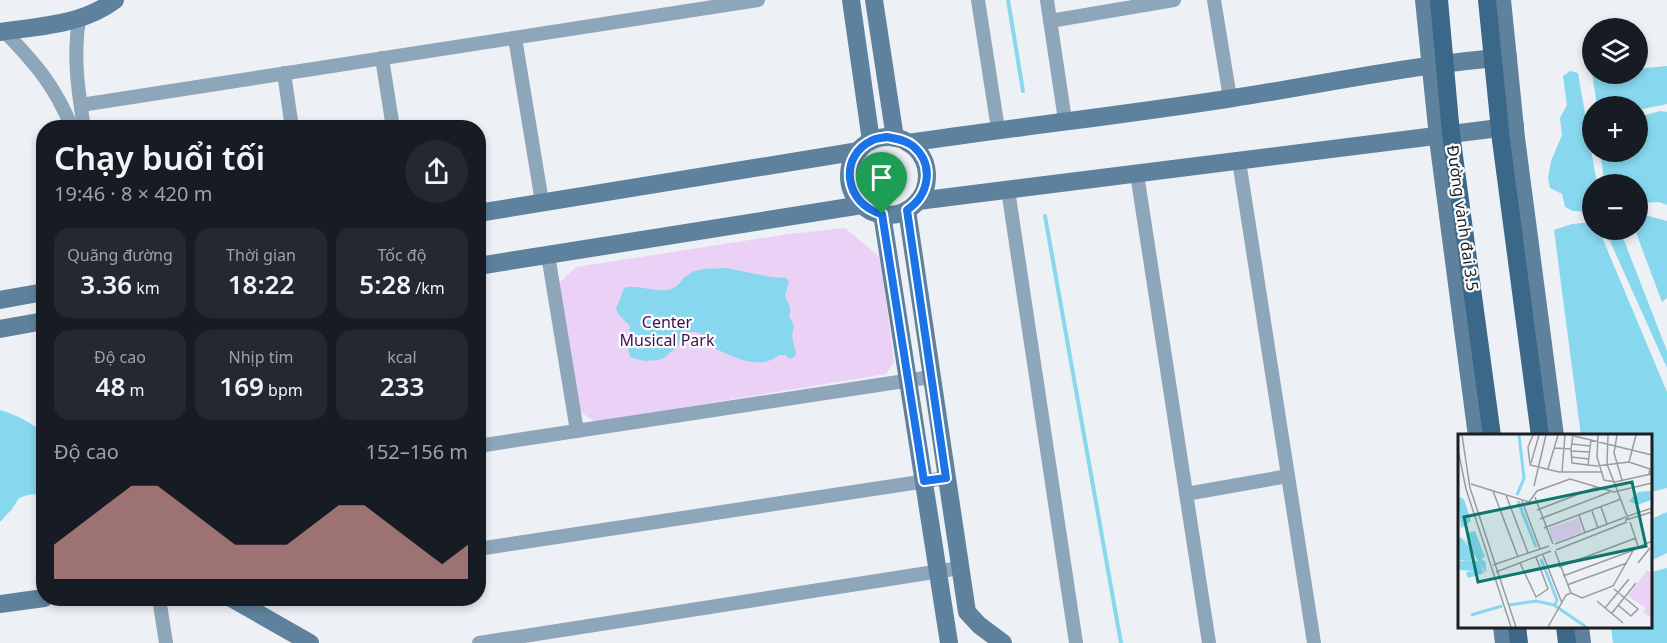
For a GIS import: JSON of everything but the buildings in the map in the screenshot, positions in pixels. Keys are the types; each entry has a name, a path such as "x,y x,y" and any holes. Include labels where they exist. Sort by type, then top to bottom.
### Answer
{"main road":[{"name":"Đường vành đai 3.5","path":"1439,0 1437,65 1444,135 1492,434"},
{"path":"1487,0 1500,58 1540,434"},
{"path":"1517,628 1519,643"},
{"path":"1565,628 1567,643"}],"street":[{"path":"2,32 79,19 96,13 115,0"},
{"path":"81,105 758,0"},
{"path":"851,0 865,146"},
{"path":"874,0 901,141"},
{"path":"978,0 998,129"},
{"path":"1047,0 1065,120"},
{"path":"1050,21 1174,0"},
{"path":"1214,0 1230,98"},
{"name":"Đường vành đai 3.5","path":"1424,0 1437,65"},
{"path":"901,141 1230,98 1437,65 1500,58 1502,0"},
{"path":"79,19 75,56 83,120"},
{"path":"2,32 29,57 51,86 68,120"},
{"path":"514,38 542,202"},
{"path":"382,58 392,120"},
{"path":"284,73 291,120"},
{"path":"865,146 854,157 850,169 850,182 854,195 862,205 873,212 897,214 913,206 1008,190 1507,127 1556,434"},
{"name":"Đường vành đai 3.5","path":"1444,135 1477,434"},
{"path":"486,212 865,146 887,137 912,145 921,155 926,166 925,190 913,206 932,377 967,612 978,625 1003,643"},
{"path":"1239,161 1314,643"},
{"path":"1137,174 1209,643"},
{"path":"1008,190 1076,643"},
{"path":"486,265 862,205"},
{"path":"882,214 949,643"},
{"path":"548,255 577,431"},
{"path":"0,300 36,293"},
{"path":"0,329 36,322"},
{"path":"486,445 932,377"},
{"path":"1186,494 1288,476"},
{"path":"486,548 946,478"},
{"path":"479,643 960,568"},
{"path":"0,604 36,599"},
{"path":"160,606 166,643"},
{"path":"246,606 309,643"},
{"path":"1502,628 1504,643"},
{"path":"1580,628 1582,643"}],"green space":[{"name":"Center Musical Park","path":"845,228 880,257 894,362 886,374 595,422 578,410 558,284 576,267 789,234"}],"water":[{"path":"1667,66 1667,104 1648,108 1648,96 1595,96 1594,84 1648,84 1648,68"},
{"path":"1570,71 1578,73 1582,96 1582,162 1593,162 1595,174 1582,174 1582,211 1573,211 1565,207 1562,194 1550,188 1548,178 1551,161 1562,135 1560,118 1567,105 1563,76"},
{"path":"1660,111 1667,112 1667,205 1659,202 1648,203 1648,174 1603,174 1601,162 1648,162 1648,114"},
{"path":"1648,216 1667,221 1667,298 1662,302 1639,240 1648,240"},
{"path":"1582,223 1582,240 1603,240 1667,392 1667,488 1652,492 1652,434 1581,434 1554,230"},
{"path":"1609,240 1624,240 1667,351 1667,368"},
{"path":"726,268 786,278 789,282 785,296 790,308 789,316 794,326 792,336 796,354 794,357 790,359 785,355 779,355 762,362 743,360 707,345 704,335 686,332 681,335 678,346 664,358 644,361 630,357 627,343 630,326 616,309 624,288 667,290 675,287 693,272 702,269"},
{"path":"0,410 30,423 36,428 36,494 19,498 0,522"},
{"path":"1667,512 1667,553 1652,560 1652,519"},
{"path":"1667,568 1667,643 1613,643 1611,628 1652,628 1652,572"}],"waterway":[{"path":"1008,0 1023,91"},
{"path":"1045,216 1121,643"}],"route":[{"path":"887,137 900,139 912,145 921,155 926,166 925,190 918,201 907,210 946,478 924,481 882,214 873,212 862,205 854,195 850,182 850,169 854,157 863,147 874,140 887,137"}]}
